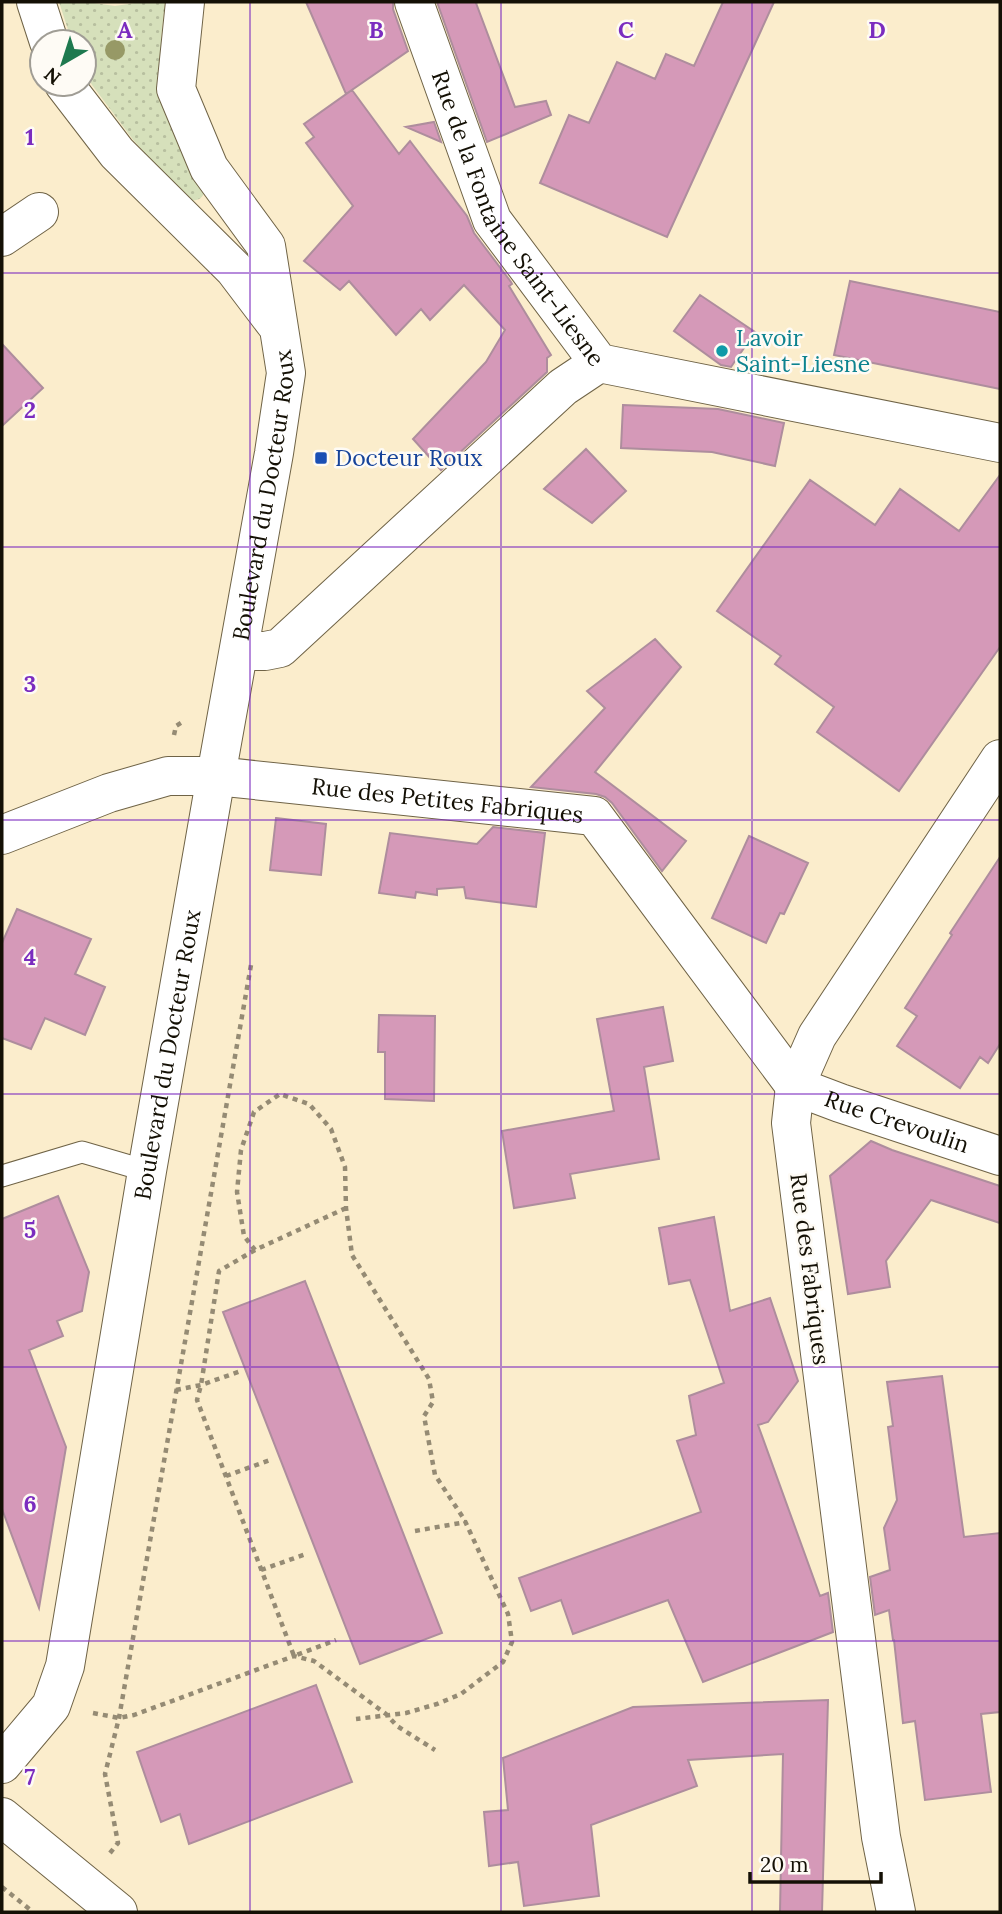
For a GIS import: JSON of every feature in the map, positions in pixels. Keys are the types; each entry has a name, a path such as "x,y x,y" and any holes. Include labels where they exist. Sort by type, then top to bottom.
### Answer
{"street":[{"path":"36,2 44,28"},
{"name":"Boulevard du Docteur Roux","path":"2,1764 51,1706 65,1666 286,373 266,246 209,168 176,89 186,2"},
{"name":"Rue de la Fontaine Saint-Liesne","path":"414,2 492,220 599,363 1000,443"},
{"name":"Boulevard du Docteur Roux","path":"75,98 117,153 234,269 278,327"},
{"path":"2,237 39,212"},
{"path":"239,651 265,652 280,648 563,387 599,363"},
{"name":"Rue des Fabriques","path":"896,1912 881,1837 792,1123 794,1086 817,1037 1000,759"},
{"name":"Rue des Petites Fabriques","path":"2,835 109,793 168,776 215,776 594,816 794,1086"},
{"name":"Rue Crevoulin","path":"794,1086 1000,1156"},
{"path":"2,1817 118,1912"},
{"name":"Rue des Fabriques","path":"881,1837 881,1912"}],"lane":[{"path":"2,1176 82,1152 148,1171"}],"path":[{"path":"84,1884 118,1843 105,1774 119,1718 251,965"},
{"path":"255,1250 244,1236 237,1192 241,1150 254,1112 279,1094 309,1104 331,1129 345,1167 346,1208 352,1255 429,1380 433,1402 424,1416 435,1475 466,1522 508,1614 512,1642 503,1662 461,1695 406,1713 356,1719"},
{"path":"294,1656 197,1400 219,1271 255,1250 346,1208"},
{"path":"176,1390 201,1385 241,1371"},
{"path":"226,1476 270,1460"},
{"path":"415,1531 466,1522"},
{"path":"261,1570 306,1554"},
{"path":"51,1706 119,1718 134,1716 336,1640"},
{"path":"294,1656 314,1661 386,1714 397,1726 435,1750"},
{"path":"2,1887 33,1912"}],"green space":[{"path":"59,2 115,6 165,2 161,39 162,86 206,187 200,198 188,201 134,141 98,93 98,28 67,28"}],"building":[{"path":"306,2 393,2 408,51 346,94"},
{"path":"437,2 478,2 476,3 515,107 546,101 551,115 487,142"},
{"path":"723,2 774,2 667,237 540,183 569,115 589,123 617,62 655,79 666,54 694,66"},
{"path":"352,90 399,154 410,141 467,216 474,233 511,282 509,286 551,355 547,358 547,372 441,470 413,439 486,362 505,330 464,285 430,320 421,309 396,335 349,281 340,290 304,261 353,206 306,143 314,137 304,124"},
{"path":"434,122 441,142 406,127"},
{"path":"850,281 1000,312 1000,389 834,355"},
{"name":"Lavoir Saint-Liesne","path":"700,295 755,332 731,367 721,365 674,331"},
{"path":"2,344 43,388 2,426"},
{"path":"623,405 718,409 784,423 775,466 712,452 621,448"},
{"path":"586,449 626,491 592,523 544,489"},
{"path":"1000,475 1000,647 899,791 817,732 834,707 775,664 781,656 717,611 810,480 875,525 900,489 959,531"},
{"path":"655,639 681,667 595,772 686,841 662,871 605,797 531,787 605,708 587,691"},
{"path":"276,818 326,824 321,875 270,870"},
{"path":"493,827 545,833 536,907 466,898 464,887 437,889 437,895 416,892 415,898 379,893 390,833 477,844"},
{"path":"749,836 808,863 784,914 780,913 766,943 712,918"},
{"path":"1000,857 1000,1044 988,1063 980,1057 960,1088 897,1046 917,1016 905,1008"},
{"path":"17,909 91,939 75,974 105,987 85,1035 45,1018 31,1049 2,1038 2,943"},
{"path":"663,1007 673,1061 644,1067 659,1159 570,1174 575,1198 514,1208 502,1131 614,1111 597,1019"},
{"path":"379,1015 435,1016 434,1101 385,1099 385,1052 378,1052"},
{"path":"871,1141 1000,1186 1000,1223 931,1200 886,1261 890,1287 848,1294 830,1176"},
{"path":"58,1196 89,1272 82,1311 57,1321 63,1336 29,1350 66,1447 39,1608 2,1509 2,1219"},
{"path":"714,1217 730,1311 770,1298 798,1381 768,1422 758,1425 820,1596 828,1593 833,1632 703,1682 668,1600 573,1634 561,1600 531,1611 519,1578 701,1512 677,1441 696,1435 689,1396 724,1383 690,1280 669,1284 659,1228"},
{"path":"305,1281 442,1633 360,1664 223,1312"},
{"path":"942,1376 964,1537 1000,1533 1000,1712 981,1714 991,1792 925,1800 915,1721 903,1723 889,1610 875,1615 870,1577 890,1570 884,1528 897,1500 888,1427 893,1426 887,1382"},
{"path":"316,1685 352,1782 189,1844 180,1814 161,1822 137,1752"},
{"path":"828,1700 822,1912 780,1912 783,1754 688,1760 697,1786 591,1825 599,1896 524,1906 518,1862 489,1866 484,1812 508,1810 503,1758 633,1707"}],"place":[{"name":"Lavoir Saint-Liesne","path":"722,351"},
{"name":"Docteur Roux","path":"321,458"}]}
